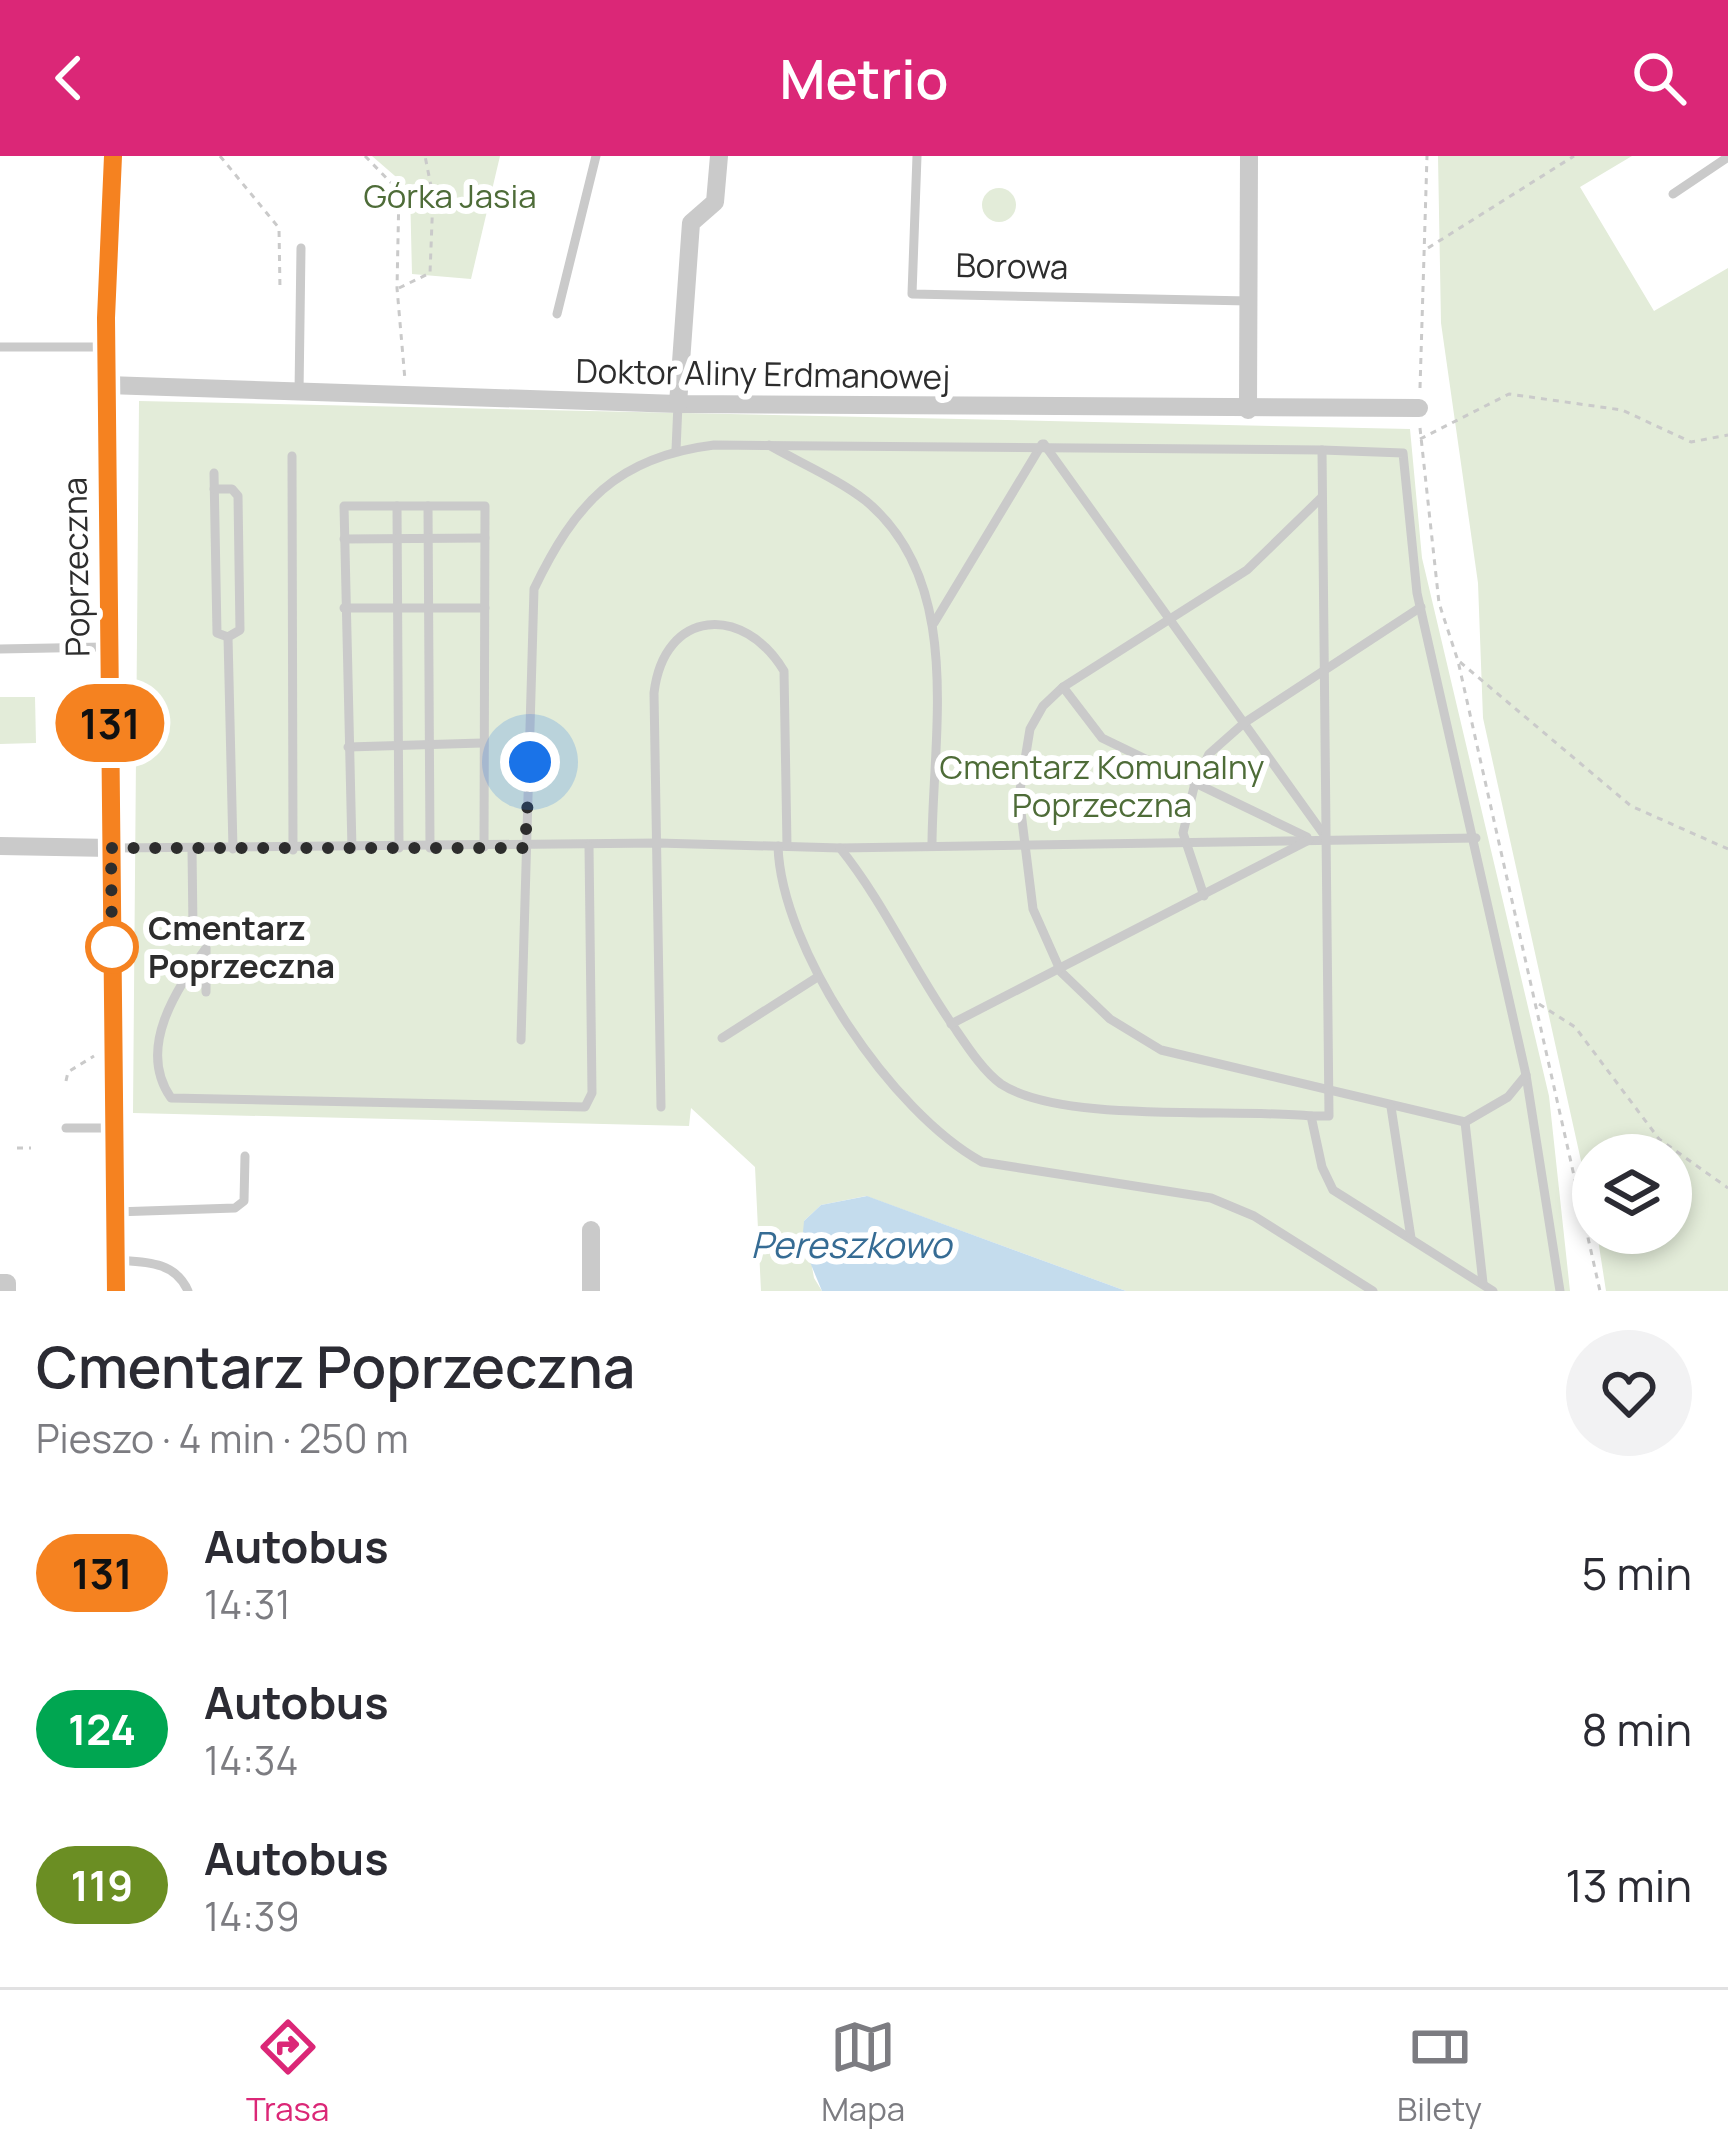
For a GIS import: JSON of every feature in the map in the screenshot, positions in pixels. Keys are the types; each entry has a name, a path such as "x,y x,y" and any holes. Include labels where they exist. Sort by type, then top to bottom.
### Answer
{"street":[{"name":"Poprzeczna","path":"113,156 107,385 116,1291"},
{"path":"678,404 692,224 715,202 719,156"},
{"path":"1248,410 1249,156"},
{"name":"Doktor Aliny Erdmanowej","path":"107,385 678,404 1248,410 1419,407"},
{"path":"0,846 111,848"},
{"path":"591,1230 591,1291"},
{"path":"0,1283 7,1283 8,1291"}],"lane":[{"path":"556,314 596,156"},
{"name":"Borowa","path":"917,156 912,294 1250,301"},
{"path":"1673,194 1728,158"},
{"path":"299,393 301,248"},
{"path":"0,347 107,347"},
{"path":"676,450 678,404"},
{"path":"1043,444 1327,839"},
{"path":"934,622 1043,444"},
{"path":"521,1040 534,590 560,537 590,499 629,470 676,450 769,445 1043,444 1403,453 1420,608 1476,838 1526,1075 1560,1291"},
{"path":"769,445 865,501 898,536 925,584 934,622 932,843"},
{"path":"840,848 866,880 951,1024 998,1082 1026,1096 1073,1105 1329,1116 1322,450"},
{"path":"292,456 293,850"},
{"path":"214,473 214,489 217,634 228,637 240,630 238,496 232,489 214,489"},
{"path":"1323,496 1247,570 1063,688 1036,718 1021,766 1023,843 1033,909 1061,972 1110,1019 1161,1050 1465,1122 1508,1097 1526,1075"},
{"path":"352,849 344,506 485,506 484,848"},
{"path":"397,506 399,848"},
{"path":"428,506 430,848"},
{"path":"344,539 485,538"},
{"path":"344,608 484,608"},
{"path":"1204,896 1184,841 1195,783 1210,754 1244,723 1420,608"},
{"path":"661,1107 657,671 689,632 713,622 737,625 770,647 784,671 779,882 816,978 924,1122 982,1162 1211,1198 1254,1216 1373,1291"},
{"path":"228,637 232,849"},
{"path":"0,649 110,647"},
{"path":"1063,688 1102,738 1311,839"},
{"path":"349,747 482,742"},
{"path":"111,848 525,848 658,843 840,848 1476,838"},
{"path":"951,1024 1061,972 1311,839"},
{"path":"246,939 206,944 169,1000 161,1021 161,1083 171,1098 586,1107 592,1094 589,846"},
{"path":"192,849 194,929 206,944 206,992"},
{"path":"722,1038 816,978"},
{"path":"1391,1107 1412,1239"},
{"path":"1311,1116 1322,1167 1333,1190 1488,1288"},
{"path":"1465,1122 1488,1288"},
{"path":"66,1128 114,1128"},
{"path":"115,1211 235,1208 244,1201 245,1156"},
{"path":"116,1260 163,1264 182,1277 188,1291"}],"path":[{"path":"220,156 279,227 280,289"},
{"path":"365,156 399,191 398,288 406,398"},
{"path":"398,288 430,273 433,196 425,156"},
{"path":"1427,156 1419,407 1439,604 1458,661 1600,1291"},
{"path":"1426,249 1574,156"},
{"path":"1420,439 1509,394 1622,410 1691,442 1728,435"},
{"path":"1458,661 1631,806 1728,850"},
{"path":"1538,1003 1575,1027 1659,1139 1728,1187"},
{"path":"66,1081 68,1072 97,1054"},
{"path":"17,1148 31,1148"}],"green space":[{"name":"Górka Jasia","path":"372,156 500,156 471,279 412,274 410,189"},
{"path":"1438,156 1632,156 1580,187 1654,311 1728,268 1728,1291 1606,1291 1600,1254 1692,1254 1692,1134 1575,1134 1483,718 1478,583 1441,323"},
{"path":"999,188 1011,193 1016,205 1011,217 999,222 987,217 982,205 987,193"},
{"name":"Cmentarz Komunalny Poprzeczna","path":"139,401 1410,429 1422,558 1549,1096 1570,1291 1126,1291 866,1196 821,1205 804,1221 814,1278 822,1291 761,1291 755,1167 691,1108 689,1126 133,1113"},
{"path":"0,697 35,697 36,743 0,744"}],"water":[{"name":"Pereszkowo","path":"867,1196 1126,1291 822,1291 802,1243 804,1221 821,1205"}],"bus line":[{"name":"131","path":"113,156 106,318 116,1291"}],"place":[{"name":"Cmentarz Poprzeczna","path":"112,947"}],"route":[{"path":"112,947 112,951 111,848 525,848 530,762"}]}
